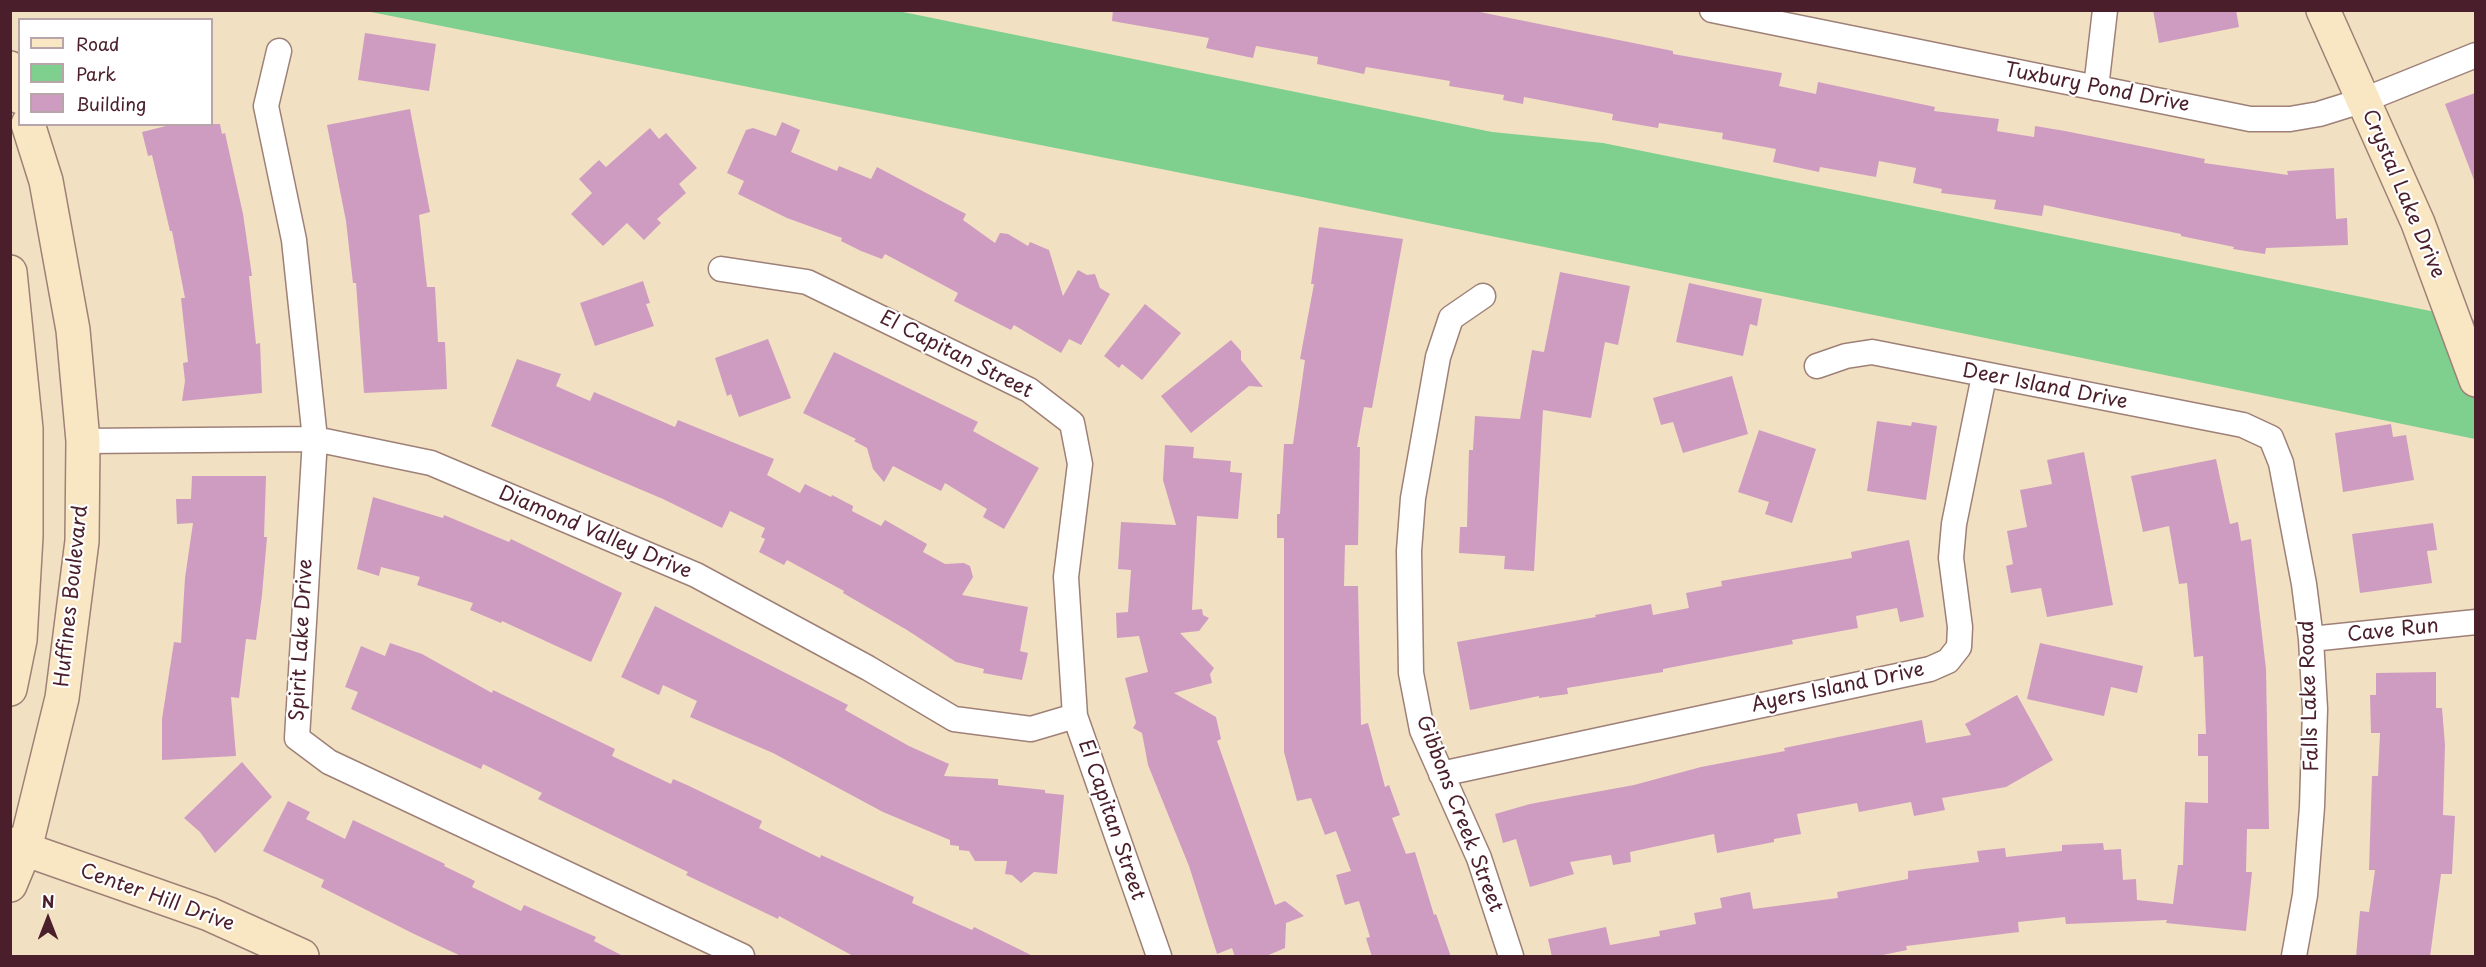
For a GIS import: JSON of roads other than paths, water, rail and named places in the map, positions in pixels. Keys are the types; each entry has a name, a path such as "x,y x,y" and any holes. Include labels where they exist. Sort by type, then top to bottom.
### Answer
{"main road":[{"name":"Crystal Lake Drive","path":"2323,10 2418,222 2475,381"},
{"path":"10,68 18,91"},
{"name":"Huffines Boulevard","path":"10,885 18,846 62,698 82,541 82,441 71,319 46,181 29,126"},
{"path":"10,272 26,429 26,512 20,640 10,689"},
{"name":"Center Hill Drive","path":"18,846 209,914 302,957"}],"street":[{"name":"Tuxbury Pond Drive","path":"1712,10 2250,118 2290,118 2319,114 2364,100 2475,55"},
{"path":"2096,88 2104,37 2105,10"},
{"name":"Spirit Lake Drive","path":"279,51 266,105 294,240 315,440 297,738 329,762 742,957"},
{"name":"El Capitan Street","path":"721,269 807,282 1029,390 1072,423 1080,464 1066,577 1075,717 1159,957"},
{"name":"Gibbons Creek Street","path":"1483,296 1451,318 1438,357 1413,498 1409,551 1411,674 1422,730 1479,858 1511,957"},
{"name":"Deer Island Drive","path":"1817,366 1846,356 1872,352 1984,376 2242,425 2271,438"},
{"name":"Ayers Island Drive","path":"1442,774 1930,669 1948,661 1959,647 1960,627 1951,558 1954,524 1984,376"},
{"name":"Falls Lake Road","path":"2271,438 2281,463 2312,639 2313,807 2305,895 2294,957"},
{"name":"Diamond Valley Drive","path":"82,441 315,440 431,463 696,575 868,668 954,719 1031,729 1075,717"},
{"name":"Cave Run","path":"2312,639 2475,622"}]}
